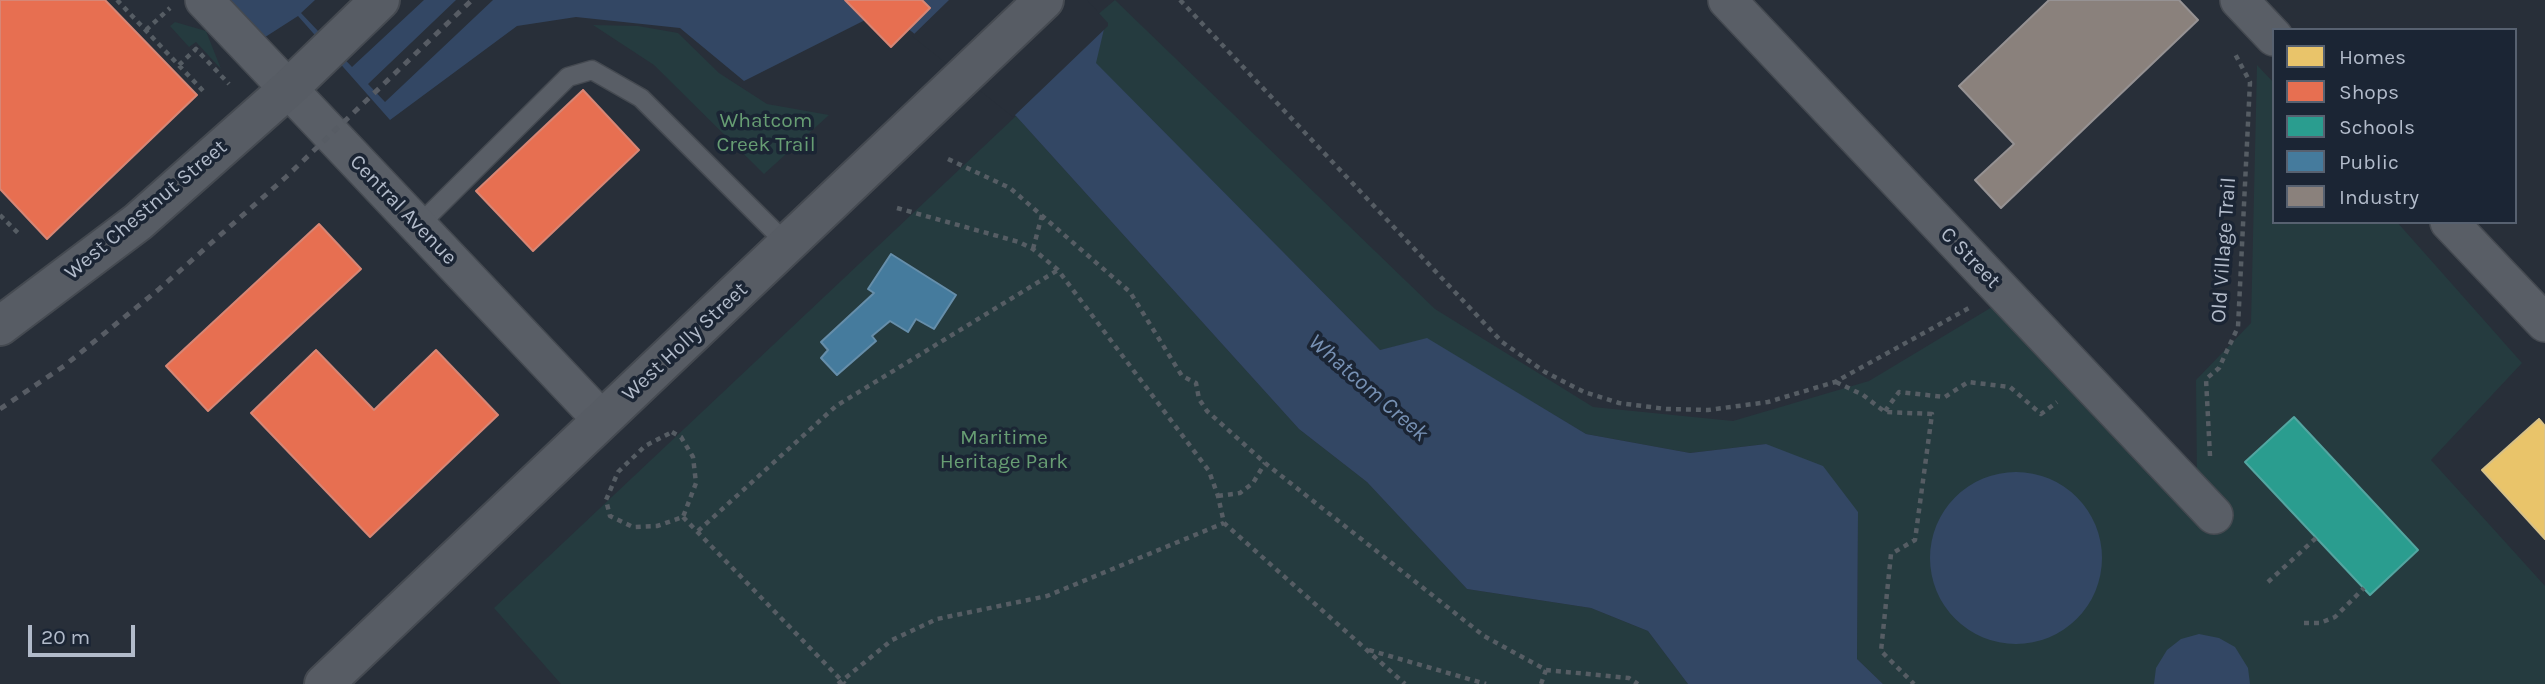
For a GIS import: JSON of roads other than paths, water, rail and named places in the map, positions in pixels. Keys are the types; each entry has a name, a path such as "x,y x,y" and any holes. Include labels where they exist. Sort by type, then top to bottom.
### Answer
{"main road":[{"name":"West Chestnut Street","path":"0,326 138,222 288,89 380,0"},
{"name":"West Holly Street","path":"324,684 1044,0"}],"street":[{"name":"Central Avenue","path":"204,0 602,420"},
{"name":"C Street","path":"1727,0 2214,516"},
{"path":"2451,224 2545,323"}],"lane":[{"path":"418,226 568,77 592,70 641,98 788,244"}],"water":[{"name":"Whatcom Creek","path":"220,0 1082,0 1105,25 1096,63 1380,350 1427,338 1586,434 1690,453 1766,444 1823,466 1858,512 1857,659 1883,684 1688,684 1648,631 1591,608 1467,589 1367,482 1299,429 1016,116 885,10 744,81 680,28 576,17 517,26 390,120 298,16 259,41"},
{"path":"2016,472 2049,479 2077,497 2095,525 2102,558 2095,591 2077,619 2049,637 2016,644 1983,637 1955,619 1937,591 1930,558 1937,525 1955,497 1983,479"},
{"path":"2199,634 2219,638 2235,647 2248,668 2250,684 2154,684 2156,668 2167,650 2181,639"}],"railway":[{"path":"0,409 64,366 158,290 286,177 472,0"}],"park label":[{"name":"Whatcom Creek Trail","path":"766,133"},
{"name":"Maritime Heritage Park","path":"1004,450"}]}
